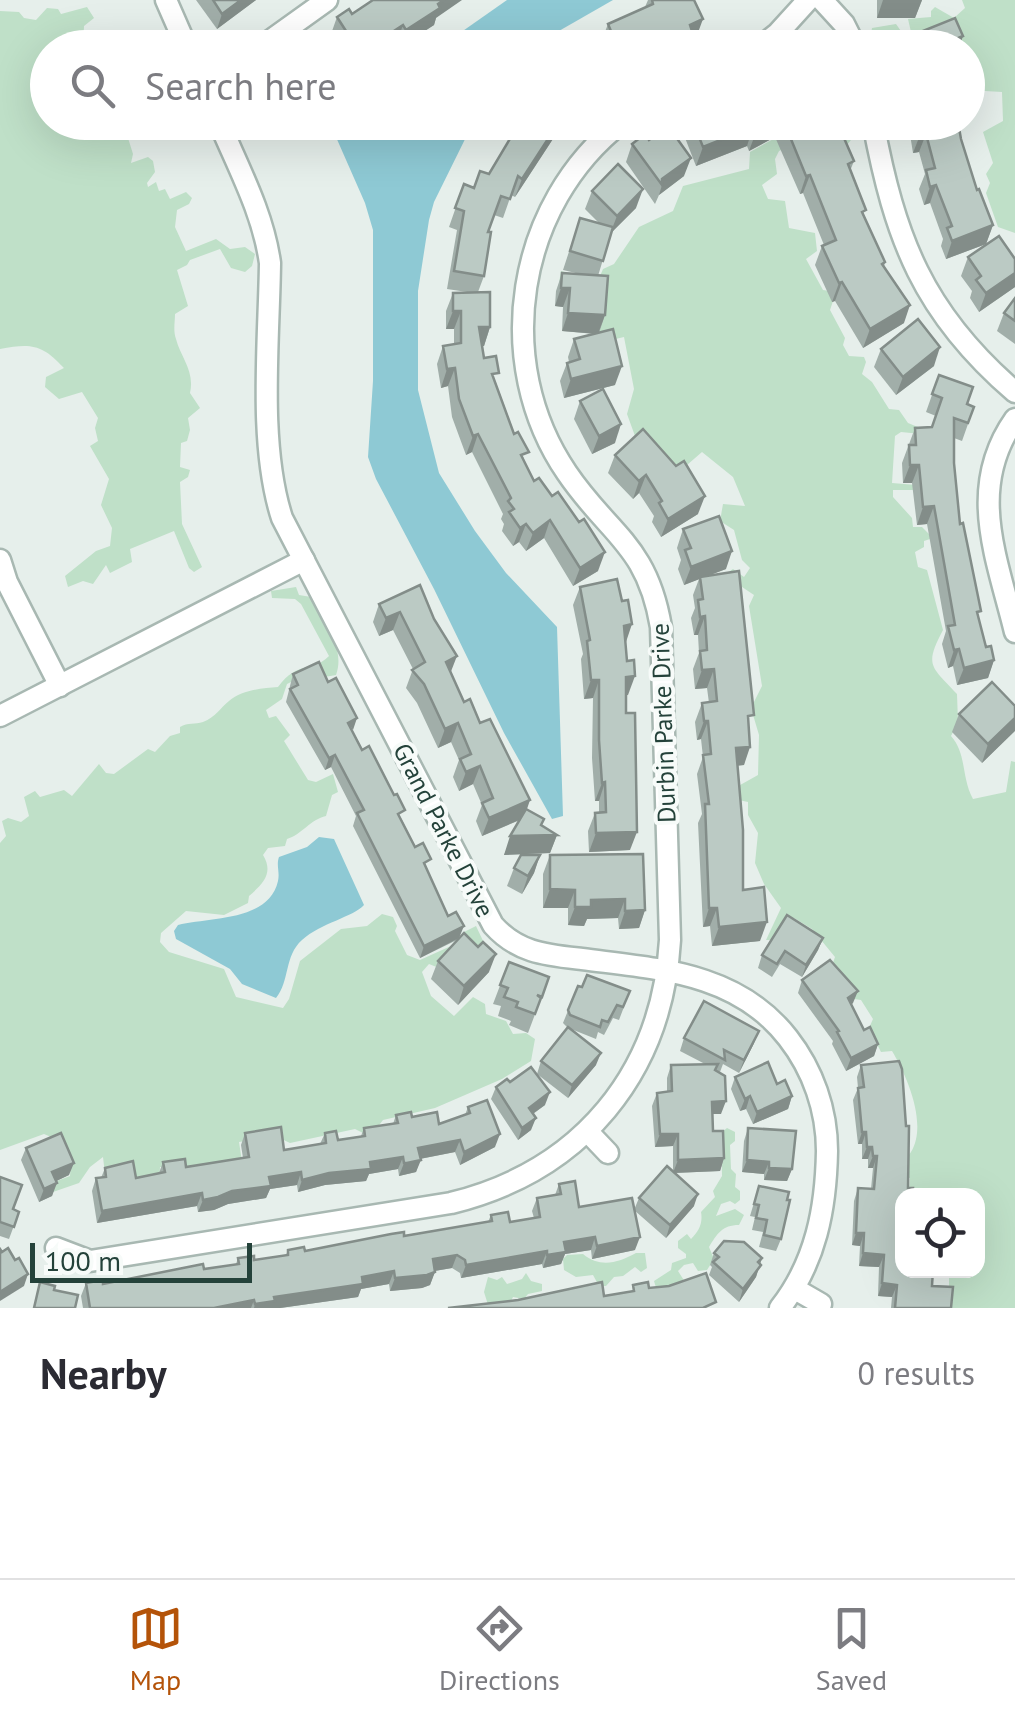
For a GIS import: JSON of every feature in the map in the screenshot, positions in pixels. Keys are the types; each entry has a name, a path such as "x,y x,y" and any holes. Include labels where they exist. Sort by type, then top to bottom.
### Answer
{"street":[{"path":"166,0 179,30"},
{"path":"285,30 327,0"},
{"path":"781,30 808,0"},
{"path":"822,0 847,30"},
{"name":"Grand Parke Drive","path":"227,140 259,213 270,263 270,465 282,518 493,925 504,938 534,953 668,970 718,984 762,1011 789,1039 810,1073 824,1118 826,1166 818,1230 806,1270 780,1308"},
{"name":"Durbin Parke Drive","path":"56,1248 90,1261 451,1203 512,1184 588,1132 608,1109 640,1058 668,970 662,647 657,604 636,554 588,500 549,443 530,389 522,322 528,268 550,208 587,154 602,140"},
{"path":"877,140 896,222 928,294 966,345 1015,392"},
{"path":"1015,419 994,456 986,502 1015,632"},
{"path":"0,560 7,582 60,686"},
{"path":"0,716 304,560"},
{"path":"588,1132 608,1153"},
{"path":"795,1289 821,1304"}],"green space":[{"path":"962,0 1015,0 1015,233 998,227 986,193 990,183 986,174 993,163 985,131 1003,121 1002,92 985,91 985,30 911,30 908,19 931,17 935,7 954,18 965,8"},
{"path":"87,7 94,18 84,30 30,30 30,140 129,140 131,163 148,157 153,161 155,172 148,187 156,182 159,191 165,189 170,199 186,192 192,198 177,210 175,227 186,251 216,239 230,249 245,247 255,254 252,266 245,272 231,268 220,249 190,260 177,270 188,306 175,314 175,336 189,371 190,393 200,408 188,418 190,430 187,441 181,443 180,467 190,470 180,482 182,524 202,567 194,572 174,531 130,549 132,562 110,573 106,565 93,584 83,581 68,587 65,576 96,551 110,546 112,528 101,505 109,479 90,446 98,441 98,418 82,392 59,399 45,387 46,377 64,368 49,354 35,347 0,349 0,11 19,12 24,18 36,20 47,8 58,9 61,14"},
{"path":"896,24 900,30 872,30 872,28"},
{"path":"772,140 802,140 779,151 775,159 777,174 762,185 768,199 785,201 789,228 815,233 817,251 806,259 823,290 829,291 833,301 830,310 845,338 843,345 849,356 864,357 862,374 872,382 889,409 899,410 908,423 931,435 901,432 895,436 892,483 940,487 893,490 893,497 912,518 913,527 922,527 933,538 924,541 924,547 915,552 918,567 927,570 943,630 933,665 957,694 958,722 951,736 960,750 973,799 1006,792 1011,761 1015,762 1015,1308 949,1308 949,1278 985,1278 985,1188 909,1188 910,1178 888,1177 916,1141 914,1100 898,1061 892,1051 881,1052 869,1028 873,1019 861,1000 854,999 830,971 835,957 812,929 794,918 794,928 782,923 771,940 766,940 781,908 755,863 758,833 748,815 748,802 734,799 733,789 758,775 759,735 751,708 762,686 749,606 754,595 724,575 733,569 744,577 750,568 742,560 734,530 720,521 723,504 745,506 733,477 702,452 687,465 663,467 635,436 627,414 634,389 624,337 603,342 573,290 559,283 561,271 598,281 603,269 614,264 639,227 673,211 683,186 749,169 750,152"},
{"path":"296,587 299,595 311,597 332,634 338,655 336,675 319,678 313,671 287,684 282,699 266,710 269,718 276,716 290,735 284,741 308,780 316,782 333,774 338,792 332,795 326,816 287,839 285,846 268,848 263,855 265,878 249,896 248,903 224,915 186,911 161,933 160,942 169,952 224,969 236,997 283,1008 300,961 341,929 367,926 382,914 393,917 407,955 420,960 462,941 462,933 476,926 485,945 439,968 429,964 422,972 431,996 454,1016 473,997 485,1004 486,1014 506,1021 513,1034 526,1033 535,1039 531,1061 502,1079 435,1108 383,1120 376,1129 363,1133 355,1129 290,1143 275,1136 239,1142 244,1175 216,1167 160,1167 159,1183 105,1174 103,1157 79,1183 53,1192 49,1184 70,1176 71,1161 63,1142 44,1134 0,1150 0,843 6,836 2,821 8,818 21,822 29,816 24,797 35,791 40,797 64,790 72,796 99,764 106,773 114,774 148,749 155,752 170,736 180,733 180,727 211,718 234,697 278,687 292,673 323,661 329,656 301,604 295,599 272,598 271,591"},
{"path":"727,1128 735,1132 735,1141 730,1145 731,1169 736,1174 740,1200 721,1204 716,1216 735,1209 744,1215 739,1225 724,1229 715,1238 709,1247 714,1259 707,1270 698,1271 693,1263 684,1265 678,1271 685,1282 658,1294 654,1281 671,1270 672,1263 686,1258 678,1241 687,1234 691,1239 694,1236 701,1223 701,1212 715,1197 713,1191 722,1176 721,1133"},
{"path":"645,1253 647,1268 641,1272 635,1267 614,1277 606,1286 599,1286 593,1275 576,1277 564,1270 563,1259 567,1255 583,1254 609,1262"},
{"path":"526,1273 531,1281 542,1284 542,1291 524,1299 513,1297 489,1308 484,1292 488,1277 502,1277 507,1284 522,1279"}],"water":[{"path":"507,0 613,0 561,30 464,30"},
{"path":"337,140 465,140 429,220 418,291 418,390 439,473 506,573 557,627 563,816 552,819 504,733 368,457 373,381 373,230"},
{"path":"319,837 334,839 364,905 318,929 296,946 276,998 242,984 230,969 176,939 174,931 178,925 236,915 263,904 278,881 279,857 307,847"}],"building":[{"path":"213,0 241,0 222,14"},
{"path":"373,0 444,0 438,4 440,8 406,30 403,25 395,30 345,30 337,17 349,9 352,14"},
{"path":"652,0 694,0 703,19 690,25 692,30 610,30 608,24 653,4"},
{"path":"955,18 960,30 925,30"},
{"path":"509,140 547,140 522,179 518,176 510,199 501,196 488,232 484,276 454,271 464,211 455,208 464,184 474,188 480,171 489,174"},
{"path":"637,140 678,140 691,158 662,179 662,185 632,144"},
{"path":"700,140 720,140 703,147"},
{"path":"791,140 845,140 854,161 848,164 866,210 862,212 885,262 882,264 910,305 870,329 842,282 839,283 822,246 836,240 810,175 806,176"},
{"path":"928,140 961,140 993,225 952,241 947,228 952,226 936,185 930,187 926,170 935,168"},
{"path":"618,164 643,189 617,216 592,191"},
{"path":"580,218 613,227 603,261 570,251"},
{"path":"999,236 1015,259 1015,273 986,293 976,280 981,276 968,257"},
{"path":"562,273 608,276 605,315 568,313 570,288 561,288"},
{"path":"490,292 490,327 479,327 484,358 496,356 499,373 492,374 514,434 518,432 529,452 521,455 534,481 539,478 552,496 558,492 579,522 584,519 605,552 580,568 550,520 533,533 526,524 520,528 509,512 514,509 508,501 511,498 478,434 473,436 459,399 455,368 447,369 443,346 461,343 461,311 453,311 453,293"},
{"path":"1015,298 1015,321 1004,313"},
{"path":"918,319 940,347 903,377 881,349"},
{"path":"613,329 622,366 571,379 567,363 580,359 574,339"},
{"path":"939,375 973,387 967,404 974,407 968,423 954,418 954,463 960,524 963,523 981,611 977,612 986,647 991,646 994,660 964,668 948,626 955,625 934,506 923,507 919,465 910,465 909,445 916,445 915,428 932,427 942,398 932,394"},
{"path":"603,389 621,424 599,436 580,401"},
{"path":"643,429 676,466 684,461 705,496 668,519 646,475 639,481 615,455"},
{"path":"719,516 732,551 691,567 685,550 691,548 683,529"},
{"path":"739,571 754,715 748,716 750,747 736,748 743,890 764,887 767,922 719,927 717,908 709,908 705,804 709,804 703,755 711,754 702,703 717,701 714,669 702,670 700,651 707,650 705,616 700,617 698,600 703,599 700,577"},
{"path":"617,579 622,601 628,600 632,624 624,626 627,661 634,660 635,676 626,677 626,713 635,713 637,832 596,833 595,813 606,812 599,740 599,680 591,680 587,641 590,640 580,587"},
{"path":"420,585 434,619 457,656 446,662 464,702 470,699 480,723 490,719 530,800 489,818 482,803 493,798 480,766 466,772 460,759 471,754 458,723 445,729 424,684 412,670 425,662 400,612 386,618 379,604"},
{"path":"319,662 328,682 336,678 357,718 348,723 362,750 369,746 394,795 397,794 405,810 398,814 415,847 423,843 431,859 424,863 448,916 456,912 464,926 424,946 357,813 364,810 335,755 329,758 290,689 298,685 293,674"},
{"path":"992,682 1015,706 1015,718 988,744 959,714"},
{"path":"526,809 544,819 541,825 557,835 510,836"},
{"path":"643,854 645,910 625,911 625,899 591,900 591,907 575,907 575,890 550,889 550,855"},
{"path":"521,855 540,855 528,876 514,868"},
{"path":"787,915 823,938 806,965 785,951 777,964 762,955"},
{"path":"464,933 478,947 483,942 496,954 464,986 438,961"},
{"path":"830,960 858,991 848,998 864,1030 870,1027 878,1044 851,1058 839,1031 802,980"},
{"path":"509,962 549,977 542,997 537,995 541,998 535,1014 504,997 508,988 500,985"},
{"path":"587,975 630,991 623,1007 617,1005 608,1022 602,1020 600,1027 570,1015 568,1010"},
{"path":"704,1001 759,1031 744,1060 724,1050 725,1060 684,1038"},
{"path":"568,1027 601,1053 572,1085 541,1061"},
{"path":"899,1061 902,1069 909,1126 908,1188 895,1188 895,1278 932,1278 932,1286 953,1287 951,1308 895,1308 897,1285 882,1283 884,1255 863,1253 864,1233 856,1233 858,1188 874,1189 877,1156 873,1156 872,1147 867,1147 866,1132 862,1132 858,1088 864,1087 861,1065"},
{"path":"768,1062 777,1084 785,1080 792,1096 757,1112 750,1096 745,1099 735,1077"},
{"path":"718,1064 715,1070 725,1076 726,1101 712,1102 713,1131 723,1131 724,1158 678,1160 678,1134 660,1134 657,1093 672,1091 671,1065"},
{"path":"531,1067 550,1092 529,1108 536,1118 522,1128 496,1087"},
{"path":"487,1100 500,1134 464,1152 460,1140 418,1148 421,1160 407,1163 403,1157 370,1162 371,1169 302,1180 301,1172 269,1177 271,1186 232,1191 218,1197 203,1200 202,1193 102,1211 96,1178 106,1177 105,1168 133,1161 136,1178 165,1172 163,1162 185,1159 186,1167 249,1157 245,1133 281,1127 284,1150 326,1143 325,1133 336,1131 338,1140 365,1136 364,1128 398,1123 396,1115 411,1112 412,1117 437,1112 439,1124 470,1113 468,1107"},
{"path":"748,1128 796,1131 792,1169 769,1168 769,1162 747,1160"},
{"path":"61,1133 74,1163 52,1172 57,1183 44,1189 26,1148"},
{"path":"667,1166 698,1194 670,1225 639,1198"},
{"path":"0,1177 22,1185 13,1209 19,1212 14,1227 0,1222"},
{"path":"575,1181 579,1207 632,1198 640,1237 597,1246 595,1237 564,1242 566,1252 547,1255 547,1251 466,1265 457,1255 433,1259 435,1272 427,1275 395,1278 394,1271 362,1277 363,1284 274,1297 275,1301 255,1304 254,1300 214,1308 90,1308 86,1283 103,1280 103,1284 203,1264 204,1269 239,1264 238,1258 254,1256 254,1260 288,1255 288,1250 304,1247 305,1251 404,1232 404,1236 492,1221 491,1215 508,1212 510,1222 540,1217 537,1198 561,1194 559,1184"},
{"path":"759,1186 789,1192 781,1239 764,1235 767,1220 756,1218 759,1205 754,1204"},
{"path":"724,1241 744,1242 762,1258 743,1289 713,1262 719,1257 714,1253"},
{"path":"8,1248 28,1274 0,1292 0,1249 2,1252"},
{"path":"706,1273 716,1302 703,1308 448,1308 518,1300 602,1282 604,1296 634,1291 633,1285 648,1282 649,1288 669,1286"},
{"path":"40,1282 55,1286 54,1290 78,1295 75,1308 34,1308"}]}
